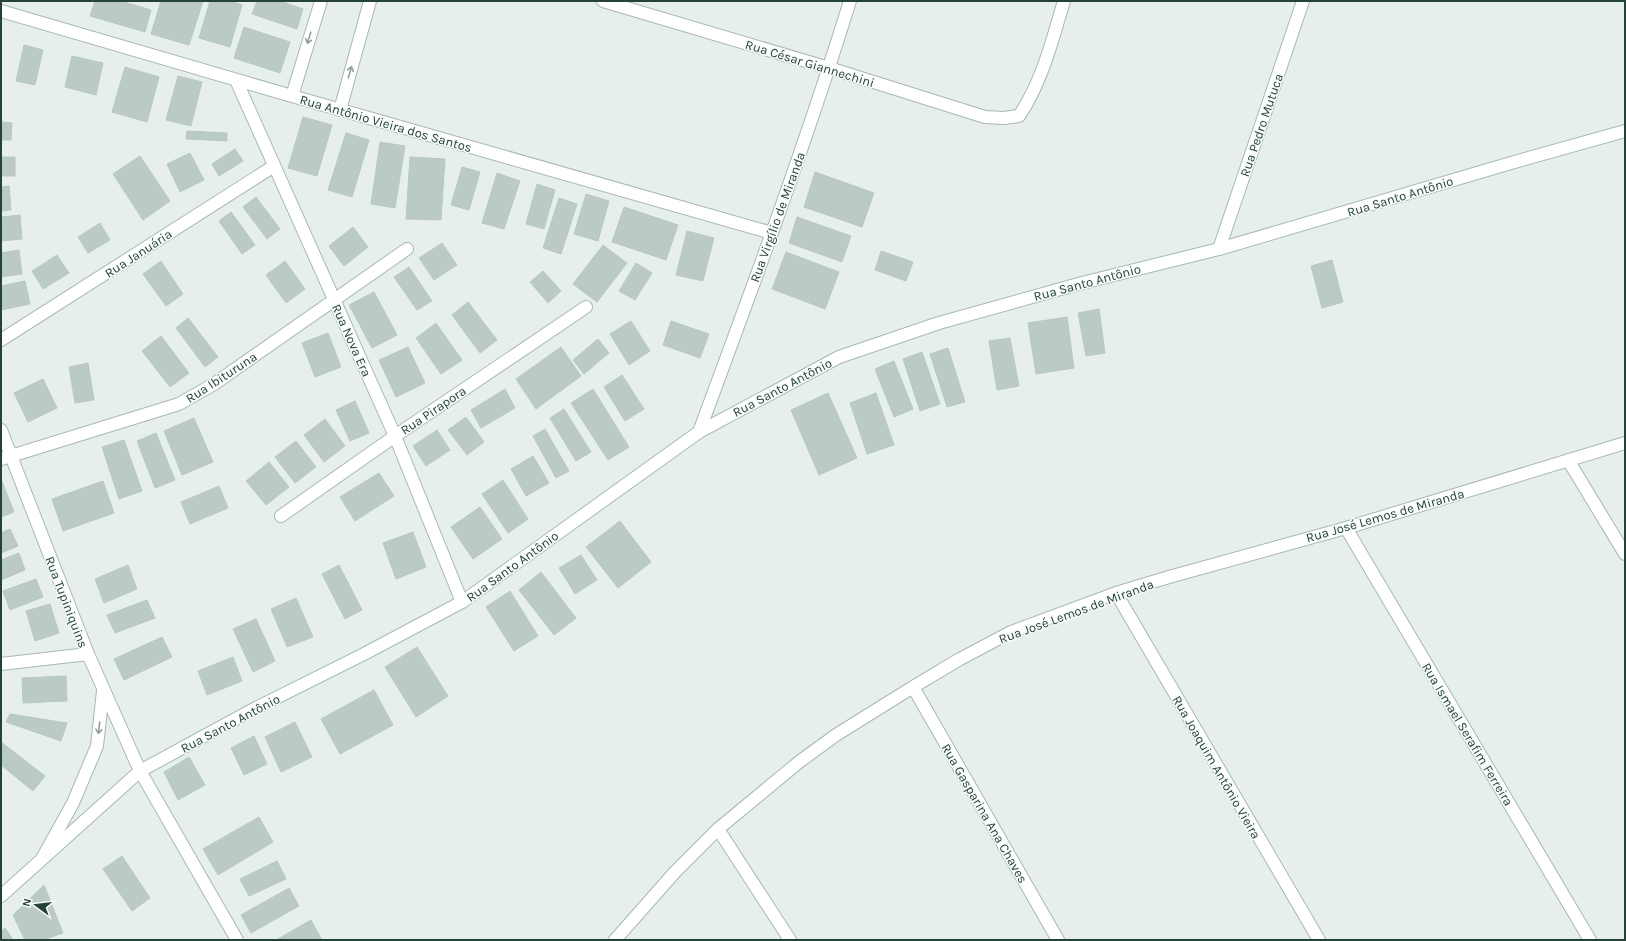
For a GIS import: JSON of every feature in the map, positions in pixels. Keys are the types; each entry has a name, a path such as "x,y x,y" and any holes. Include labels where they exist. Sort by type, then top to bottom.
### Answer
{"street":[{"path":"292,96 320,1"},
{"path":"340,110 370,1"},
{"name":"Rua César Giannechini","path":"603,1 829,68 986,117 1004,118 1019,116 1028,102 1038,82 1064,1"},
{"name":"Rua Virgílio de Miranda","path":"699,432 772,233 829,68 850,1"},
{"name":"Rua Pedro Mutuca","path":"1219,250 1303,1"},
{"name":"Rua Antônio Vieira dos Santos","path":"1,11 340,110 772,233"},
{"name":"Rua Nova Era","path":"236,80 395,436 462,602"},
{"name":"Rua Santo Antônio","path":"1,896 140,771 254,709 364,654 462,602 699,432 839,357 946,321 1082,283 1219,250 1511,163 1625,131"},
{"name":"Rua Januária","path":"1,340 274,166"},
{"name":"Rua Ibituruna","path":"6,457 180,404 214,384 407,248"},
{"name":"Rua Pirapora","path":"281,516 395,436 586,307"},
{"name":"Rua Tupiniquins","path":"1,430 6,457 88,654 140,771 237,940"},
{"name":"Rua José Lemos de Miranda","path":"614,940 675,872 718,829 799,762 836,735 913,686 960,658 1011,632 1116,593 1177,574 1346,528 1625,443"},
{"path":"1568,460 1625,554"},
{"name":"Rua Ismael Serafim Ferreira","path":"1346,528 1590,940"},
{"name":"Rua Joaquim Antônio Vieira","path":"1116,593 1319,940"},
{"path":"1,664 88,654"},
{"name":"Rua Gasparina Ana Chaves","path":"913,686 1058,940"},
{"name":"Rua Santo Antônio","path":"42,860 73,803 97,746 103,689"},
{"path":"718,829 790,940"}],"building":[{"path":"95,1 121,1 151,10 145,32 90,16"},
{"path":"161,1 203,1 189,45 151,34"},
{"path":"210,1 230,1 242,5 230,47 199,38"},
{"path":"257,1 280,1 303,9 297,29 252,14"},
{"path":"244,27 290,42 280,73 234,58"},
{"path":"24,45 43,50 35,85 16,81"},
{"path":"72,56 103,63 96,95 65,87"},
{"path":"125,67 159,77 147,122 112,112"},
{"path":"178,76 202,82 191,126 166,120"},
{"path":"303,117 332,125 317,176 288,168"},
{"path":"1,122 12,123 11,140 1,140"},
{"path":"187,131 227,133 227,141 186,139"},
{"path":"346,133 369,140 352,197 328,190"},
{"path":"380,142 405,146 395,208 371,204"},
{"path":"235,149 243,161 219,176 212,164"},
{"path":"190,153 204,180 180,192 167,164"},
{"path":"140,156 170,201 143,220 113,174"},
{"path":"1,157 15,157 15,176 1,176"},
{"path":"410,157 445,159 441,220 406,219"},
{"path":"462,167 480,172 469,210 451,205"},
{"path":"815,172 874,193 862,227 804,207"},
{"path":"497,173 520,181 504,229 482,223"},
{"path":"537,184 555,190 544,229 526,224"},
{"path":"9,186 11,210 1,211 1,187"},
{"path":"586,194 609,201 598,241 574,234"},
{"path":"256,197 280,229 267,239 243,207"},
{"path":"559,198 577,204 561,254 543,248"},
{"path":"624,207 678,225 666,260 612,242"},
{"path":"231,212 255,245 242,254 219,221"},
{"path":"20,215 22,239 1,241 1,217"},
{"path":"797,217 851,236 842,262 789,243"},
{"path":"100,223 110,240 88,253 78,237"},
{"path":"353,227 368,247 344,266 329,246"},
{"path":"687,231 714,238 703,281 676,275"},
{"path":"442,243 457,265 434,280 419,258"},
{"path":"603,245 627,263 597,302 573,284"},
{"path":"19,250 22,274 1,277 1,253"},
{"path":"881,251 913,262 906,281 875,270"},
{"path":"786,252 839,272 825,309 772,289"},
{"path":"57,255 69,273 43,289 32,271"},
{"path":"1332,260 1343,302 1322,308 1311,266"},
{"path":"161,261 183,294 166,306 143,274"},
{"path":"285,261 305,289 286,303 266,275"},
{"path":"636,263 652,273 635,300 619,291"},
{"path":"409,267 432,301 417,310 394,277"},
{"path":"543,271 561,291 548,303 530,282"},
{"path":"25,281 30,304 1,310 1,286"},
{"path":"374,292 397,335 372,348 349,305"},
{"path":"468,302 497,340 480,353 452,315"},
{"path":"1099,309 1105,353 1086,356 1078,313"},
{"path":"1067,317 1074,368 1036,374 1028,323"},
{"path":"188,318 218,357 205,367 176,328"},
{"path":"631,321 650,351 629,365 610,334"},
{"path":"671,321 709,334 700,358 663,345"},
{"path":"436,323 462,360 441,374 416,338"},
{"path":"328,333 341,367 315,377 302,343"},
{"path":"161,336 189,373 170,387 142,351"},
{"path":"1010,338 1019,386 997,390 989,341"},
{"path":"598,339 609,353 584,374 573,360"},
{"path":"408,347 425,383 396,397 379,360"},
{"path":"561,347 581,376 536,409 516,379"},
{"path":"948,348 965,402 947,407 930,354"},
{"path":"922,352 940,404 920,411 903,359"},
{"path":"894,361 913,409 894,417 875,369"},
{"path":"88,363 94,400 75,403 69,367"},
{"path":"622,375 644,409 625,421 604,387"},
{"path":"43,379 57,408 28,422 14,393"},
{"path":"505,389 515,408 481,428 471,410"},
{"path":"593,389 629,447 608,460 571,403"},
{"path":"828,393 857,458 819,475 791,410"},
{"path":"876,393 894,445 867,454 850,403"},
{"path":"355,401 369,433 350,441 336,410"},
{"path":"564,409 591,452 576,461 550,418"},
{"path":"466,417 484,442 467,455 448,430"},
{"path":"194,418 213,462 182,475 164,431"},
{"path":"325,419 345,446 324,462 304,435"},
{"path":"545,429 569,471 556,478 533,436"},
{"path":"437,430 450,450 426,466 413,446"},
{"path":"156,433 175,480 155,488 137,441"},
{"path":"124,440 142,491 119,499 102,447"},
{"path":"296,441 316,467 295,483 275,457"},
{"path":"533,456 549,483 526,496 511,469"},
{"path":"269,462 289,487 266,505 246,481"},
{"path":"379,473 394,496 355,521 340,497"},
{"path":"1,479 14,512 1,517"},
{"path":"503,480 528,519 508,533 482,494"},
{"path":"103,481 114,513 63,531 52,499"},
{"path":"219,486 228,508 190,524 181,502"},
{"path":"480,507 502,539 473,559 451,527"},
{"path":"620,521 651,562 618,588 586,547"},
{"path":"10,529 18,546 1,553 1,533"},
{"path":"413,532 426,567 396,579 383,543"},
{"path":"19,553 25,570 1,580 1,560"},
{"path":"581,555 597,580 575,594 559,568"},
{"path":"128,565 137,589 104,603 95,579"},
{"path":"339,565 362,610 345,619 322,574"},
{"path":"541,572 576,618 554,635 519,590"},
{"path":"36,579 43,597 10,610 3,591"},
{"path":"510,591 538,636 514,651 486,607"},
{"path":"296,598 313,637 287,647 271,609"},
{"path":"147,600 155,618 115,633 107,615"},
{"path":"50,604 59,633 35,641 26,611"},
{"path":"256,619 275,661 253,672 233,629"},
{"path":"162,637 172,657 124,680 114,659"},
{"path":"417,647 448,696 416,717 385,667"},
{"path":"233,657 242,681 207,695 198,671"},
{"path":"66,676 67,701 23,703 22,678"},
{"path":"374,690 393,725 340,754 321,719"},
{"path":"10,714 67,723 61,741 6,722"},
{"path":"295,722 312,757 281,772 265,737"},
{"path":"254,736 267,764 244,775 231,748"},
{"path":"1,742 45,776 33,791 1,765"},
{"path":"189,757 205,785 178,800 164,772"},
{"path":"259,817 273,842 218,875 203,849"},
{"path":"122,856 150,898 132,911 103,869"},
{"path":"277,861 286,879 249,896 240,879"},
{"path":"44,885 63,933 43,940 25,940 13,915"},
{"path":"289,888 299,906 251,933 241,915"},
{"path":"311,920 322,940 276,940"},
{"path":"5,928 13,940 1,940 1,931"}]}
